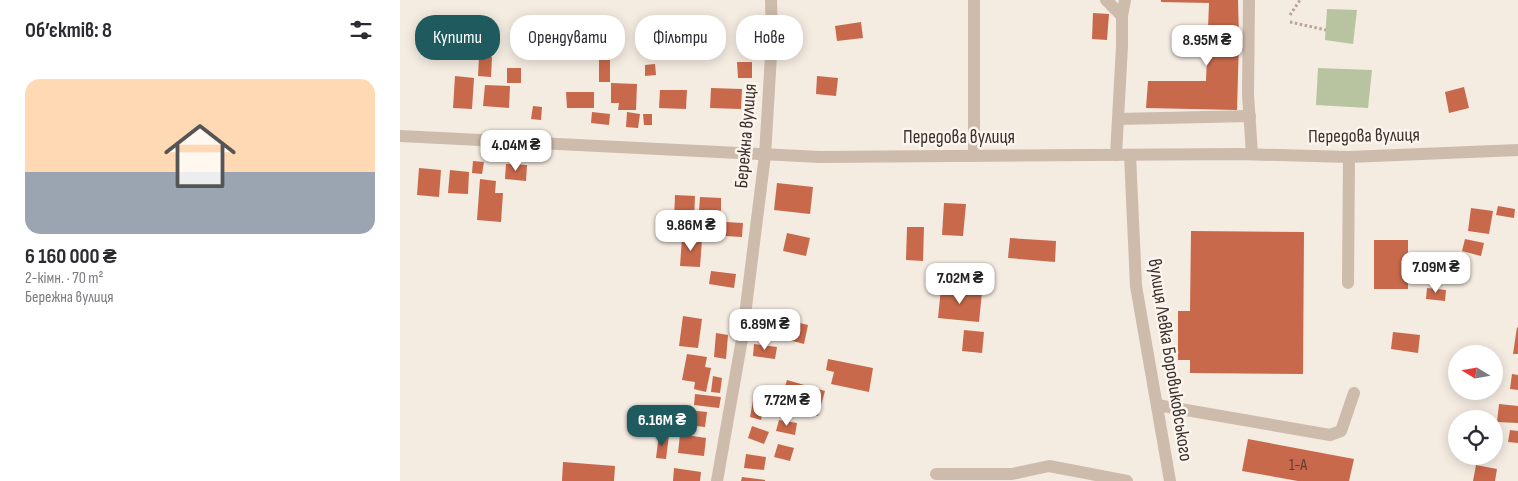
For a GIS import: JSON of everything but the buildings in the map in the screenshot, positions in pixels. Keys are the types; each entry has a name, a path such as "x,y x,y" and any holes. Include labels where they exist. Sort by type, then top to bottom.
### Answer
{"street":[{"name":"Бережна вулиця","path":"717,481 742,339 765,155 772,39 771,0"},
{"path":"974,0 974,156"},
{"path":"1106,0 1122,16"},
{"path":"1116,155 1122,16 1125,0"},
{"path":"1249,0 1248,95 1252,154"},
{"path":"1118,119 1250,116"},
{"name":"Передова вулиця","path":"400,136 820,157 1252,154 1349,157 1518,150"},
{"name":"вулиця Левка Боровиковського","path":"1130,155 1136,286 1170,481"},
{"path":"1348,283 1349,157"},
{"path":"1157,405 1330,435 1341,431 1354,392"},
{"path":"936,474 1012,474 1049,466 1127,481"}],"path":[{"path":"1290,15 1300,0"},
{"path":"1290,22 1326,30"}],"green space":[{"path":"1327,9 1357,10 1353,44 1325,40"},
{"path":"1318,68 1372,70 1368,108 1316,105"}]}
